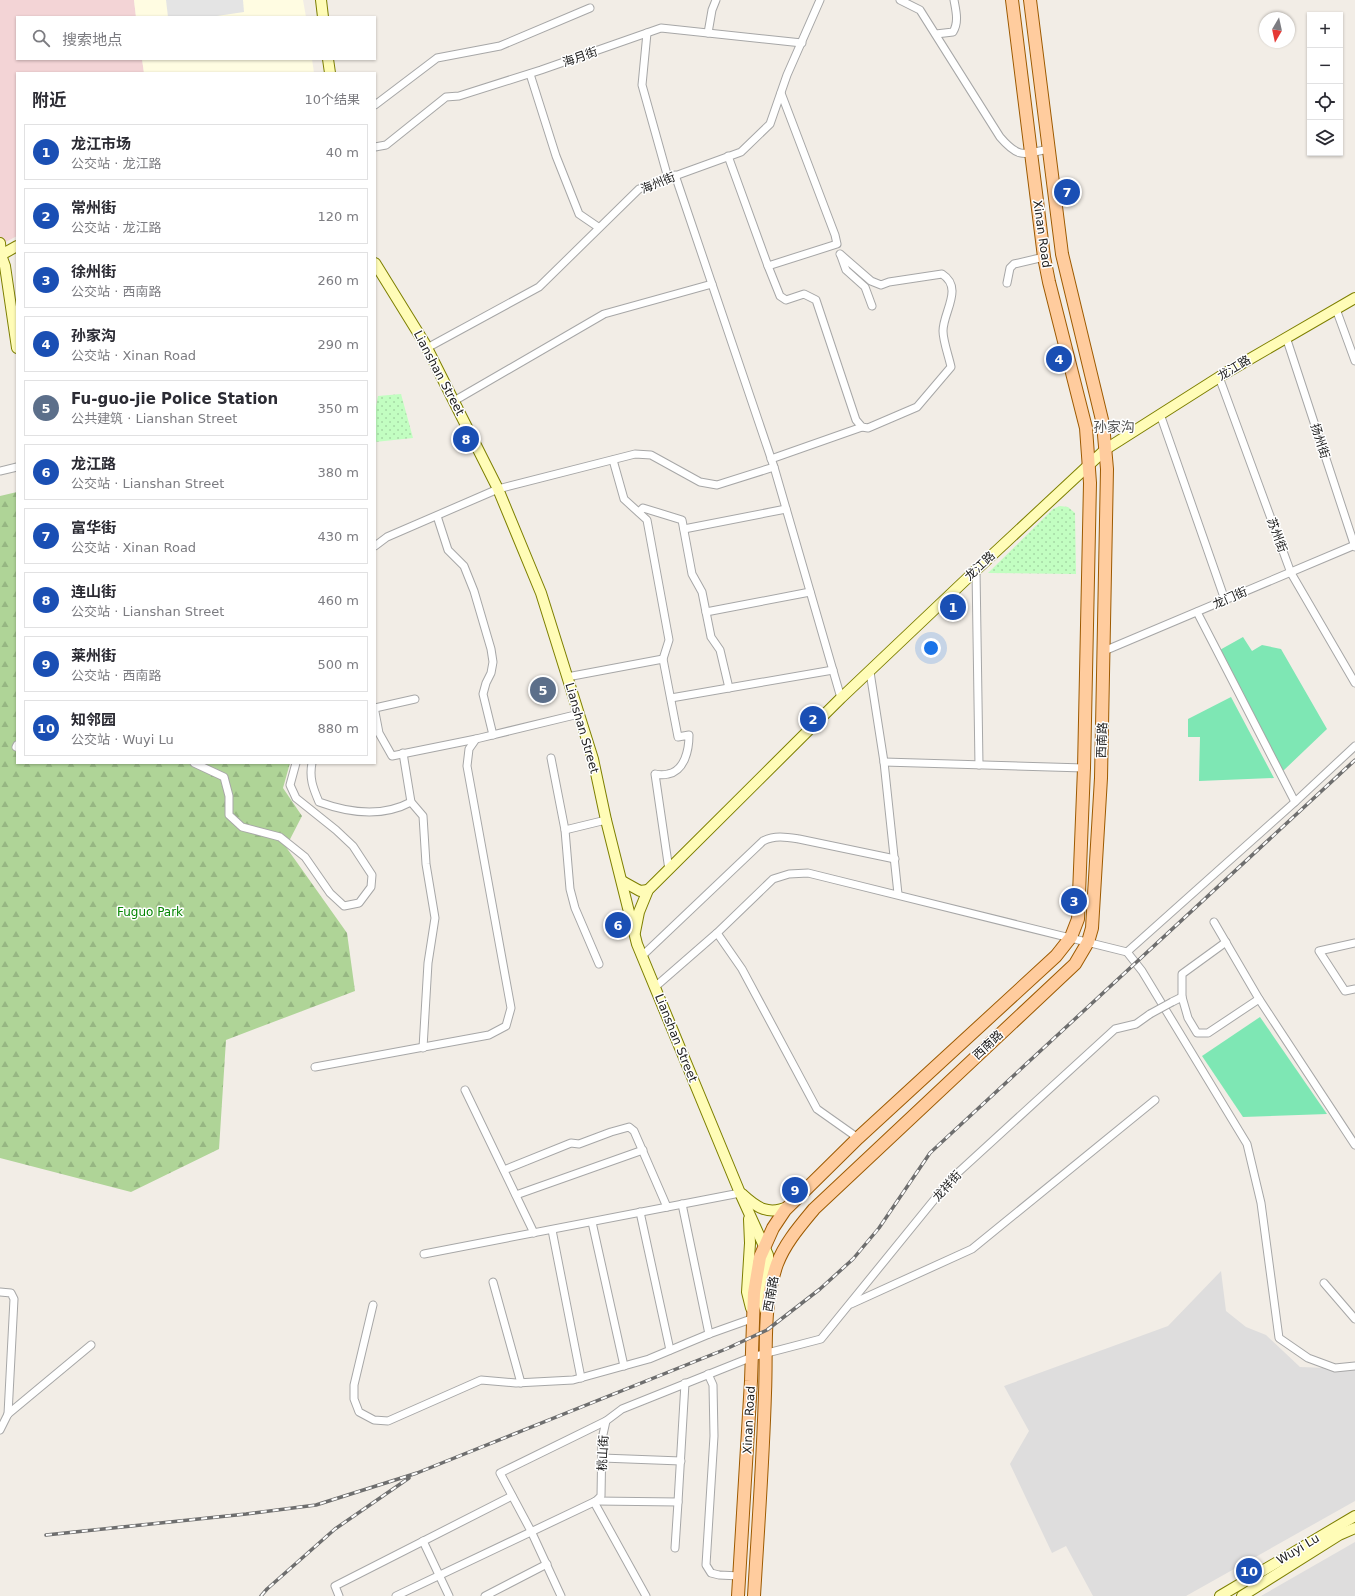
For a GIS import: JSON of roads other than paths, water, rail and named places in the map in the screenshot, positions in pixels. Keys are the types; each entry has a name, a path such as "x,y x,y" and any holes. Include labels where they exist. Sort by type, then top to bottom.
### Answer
{"main road":[{"name":"Xinan Road","path":"738,1596 752,1357 754,1293 764,1245 776,1222 789,1206 858,1138 1056,956 1071,937 1078,919 1084,768 1089,464 1086,428 1044,257 1012,0"},
{"name":"Xinan Road","path":"1030,0 1062,254 1103,424 1106,449"},
{"path":"1018,44 1035,42"},
{"name":"西南路","path":"754,1596 766,1392 765,1352 767,1314 777,1265 783,1251 791,1237 814,1209 1075,964 1088,942 1092,928 1101,768 1107,468 1106,449"}],"street":[{"path":"321,0 323,16"},
{"path":"708,33 712,10 716,0"},
{"name":"海州街","path":"427,348 539,287 639,189 741,152 770,124 781,93 820,0"},
{"path":"900,0 920,10 1000,137 1009,148 1015,152 1026,154 1048,149"},
{"path":"936,34 953,32 957,23 954,0"},
{"path":"376,104 437,58 500,46 590,8"},
{"name":"海月街","path":"376,147 386,145 446,97 459,96 530,74 661,28 802,43"},
{"path":"647,33 642,85 672,177 712,284 772,459 841,698"},
{"path":"328,60 330,72"},
{"path":"530,74 556,156 579,214 598,227"},
{"path":"781,93 835,235 846,270 865,287 872,306"},
{"path":"728,156 780,296 786,300 804,294 816,300 856,420 862,427"},
{"path":"0,243 1,255 5,266 16,341"},
{"path":"768,266 837,244"},
{"path":"1,255 16,247"},
{"path":"772,459 862,427 868,428 917,407 951,367 943,331 952,295 951,285 946,276 942,274 881,284 871,281 840,254"},
{"path":"1007,283 1010,268 1014,264 1044,257"},
{"name":"Lianshan Street","path":"376,265 427,348 498,489 541,593 593,759 606,820 635,936 740,1193 768,1255 762,1301 767,1314"},
{"path":"454,402 604,314 712,284"},
{"name":"龙江路","path":"635,936 639,912 648,890 841,698 1089,464 1106,449 1219,377 1355,298"},
{"path":"1336,309 1355,361"},
{"name":"扬州街","path":"1286,337 1355,546"},
{"name":"苏州街","path":"1219,377 1291,572 1355,682"},
{"path":"1160,414 1225,600"},
{"path":"376,540 387,537 498,489 635,454 651,455 700,482 717,486 774,467"},
{"path":"613,460 624,498 647,520 669,640 663,659 670,698 678,737 689,735 689,748 680,766 667,775 655,774 669,870"},
{"path":"0,471 16,467"},
{"path":"639,512 644,508 682,520 692,574 702,592 712,637 720,650 729,688"},
{"path":"684,529 786,509"},
{"path":"437,516 448,550 464,566 474,591 492,649 493,662 491,673 483,694 493,735"},
{"path":"376,545 387,537"},
{"name":"龙门街","path":"1104,653 1225,600 1355,546"},
{"path":"976,570 979,765"},
{"path":"706,612 810,592"},
{"path":"1197,612 1295,802"},
{"path":"1086,655 1104,653"},
{"path":"567,677 663,659"},
{"path":"670,698 833,670"},
{"path":"870,672 884,762 898,894"},
{"path":"376,708 415,698"},
{"path":"376,717 379,733 392,756 476,739 579,714"},
{"path":"315,1068 489,1035 506,1026 511,1008 467,766 469,749 476,739"},
{"path":"1127,952 1295,802 1355,746"},
{"path":"403,753 411,802 423,816 426,864 435,918 428,963 423,1048"},
{"path":"552,758 564,830 570,889 575,908 599,964"},
{"path":"884,762 1101,768"},
{"path":"196,764 224,777 229,796 229,815 242,827 280,837 305,857 330,893 344,906 359,903 371,887 372,875 353,846 336,830 296,798 290,785 296,764"},
{"path":"312,764 312,785 319,802 337,808 375,813 400,808 411,802"},
{"path":"564,830 606,820"},
{"path":"642,956 757,847 770,838 783,836 894,860"},
{"path":"655,987 716,933 773,879 789,874 808,873 898,894 1127,952 1142,971 1247,1144 1261,1203 1279,1338 1308,1358 1334,1368 1355,1366"},
{"path":"622,882 640,891 648,890"},
{"path":"1214,922 1259,999 1355,1145"},
{"path":"716,933 742,969 817,1109 858,1138"},
{"path":"1226,942 1182,974 1182,997 1188,1018 1197,1033 1208,1033 1259,999"},
{"path":"1355,943 1319,951 1345,991 1355,989"},
{"name":"龙祥街","path":"752,1357 765,1352 821,1339 951,1179 1115,1029 1136,1024 1150,1014 1182,997"},
{"path":"465,1090 534,1233"},
{"path":"849,1305 972,1249 1155,1100"},
{"path":"504,1170 571,1142 579,1144 629,1127 634,1131 668,1207"},
{"path":"516,1195 642,1150"},
{"path":"424,1254 740,1193 749,1201 765,1210 772,1212 780,1211 789,1206"},
{"path":"682,1204 709,1334"},
{"path":"373,1304 354,1385 354,1399 359,1412 374,1420 388,1421 481,1380 521,1383 573,1380 649,1359 709,1334 754,1318 747,1292 750,1243 748,1211"},
{"path":"640,1212 670,1350"},
{"path":"592,1222 624,1366"},
{"path":"552,1230 581,1378"},
{"path":"492,1282 521,1383"},
{"path":"1324,1283 1355,1319"},
{"path":"0,1292 11,1294 14,1299 8,1414"},
{"path":"0,1430 8,1414 90,1345"},
{"name":"桃山街","path":"595,1501 601,1496 602,1439 606,1422 622,1409 752,1357"},
{"path":"708,1374 713,1385 714,1436 706,1565 711,1573 740,1576"},
{"path":"675,1548 685,1383"},
{"path":"561,1596 531,1531 500,1473 606,1422"},
{"path":"602,1458 681,1461"},
{"path":"339,1596 335,1586 512,1496"},
{"path":"396,1596 595,1501 678,1502"},
{"path":"595,1501 646,1596"},
{"name":"Wuyi Lu","path":"1220,1596 1355,1516"},
{"name":"Wuyi Lu","path":"1242,1596 1339,1535 1355,1528"},
{"path":"423,1541 449,1596"},
{"path":"485,1596 547,1564"}],"railway":[{"path":"46,1535 246,1514 316,1505 417,1473 726,1349 767,1330 820,1289 853,1259 879,1228 930,1153 1355,760"},
{"path":"261,1596 335,1529 409,1478"}],"place":[{"name":"富华街","path":"1067,192"},
{"name":"孙家沟","path":"1059,359"},
{"name":"连山街","path":"466,439"},
{"name":"龙江市场","path":"953,607"},
{"name":"Fu-guo-jie Police Station","path":"543,690"},
{"name":"常州街","path":"813,719"},
{"name":"徐州街","path":"1074,901"},
{"name":"龙江路","path":"618,925"},
{"name":"莱州街","path":"795,1190"},
{"name":"知邻园","path":"1249,1571"}],"district":[{"name":"孙家沟","path":"1114,427"}],"park label":[{"name":"Fuguo Park","path":"150,912"}]}
